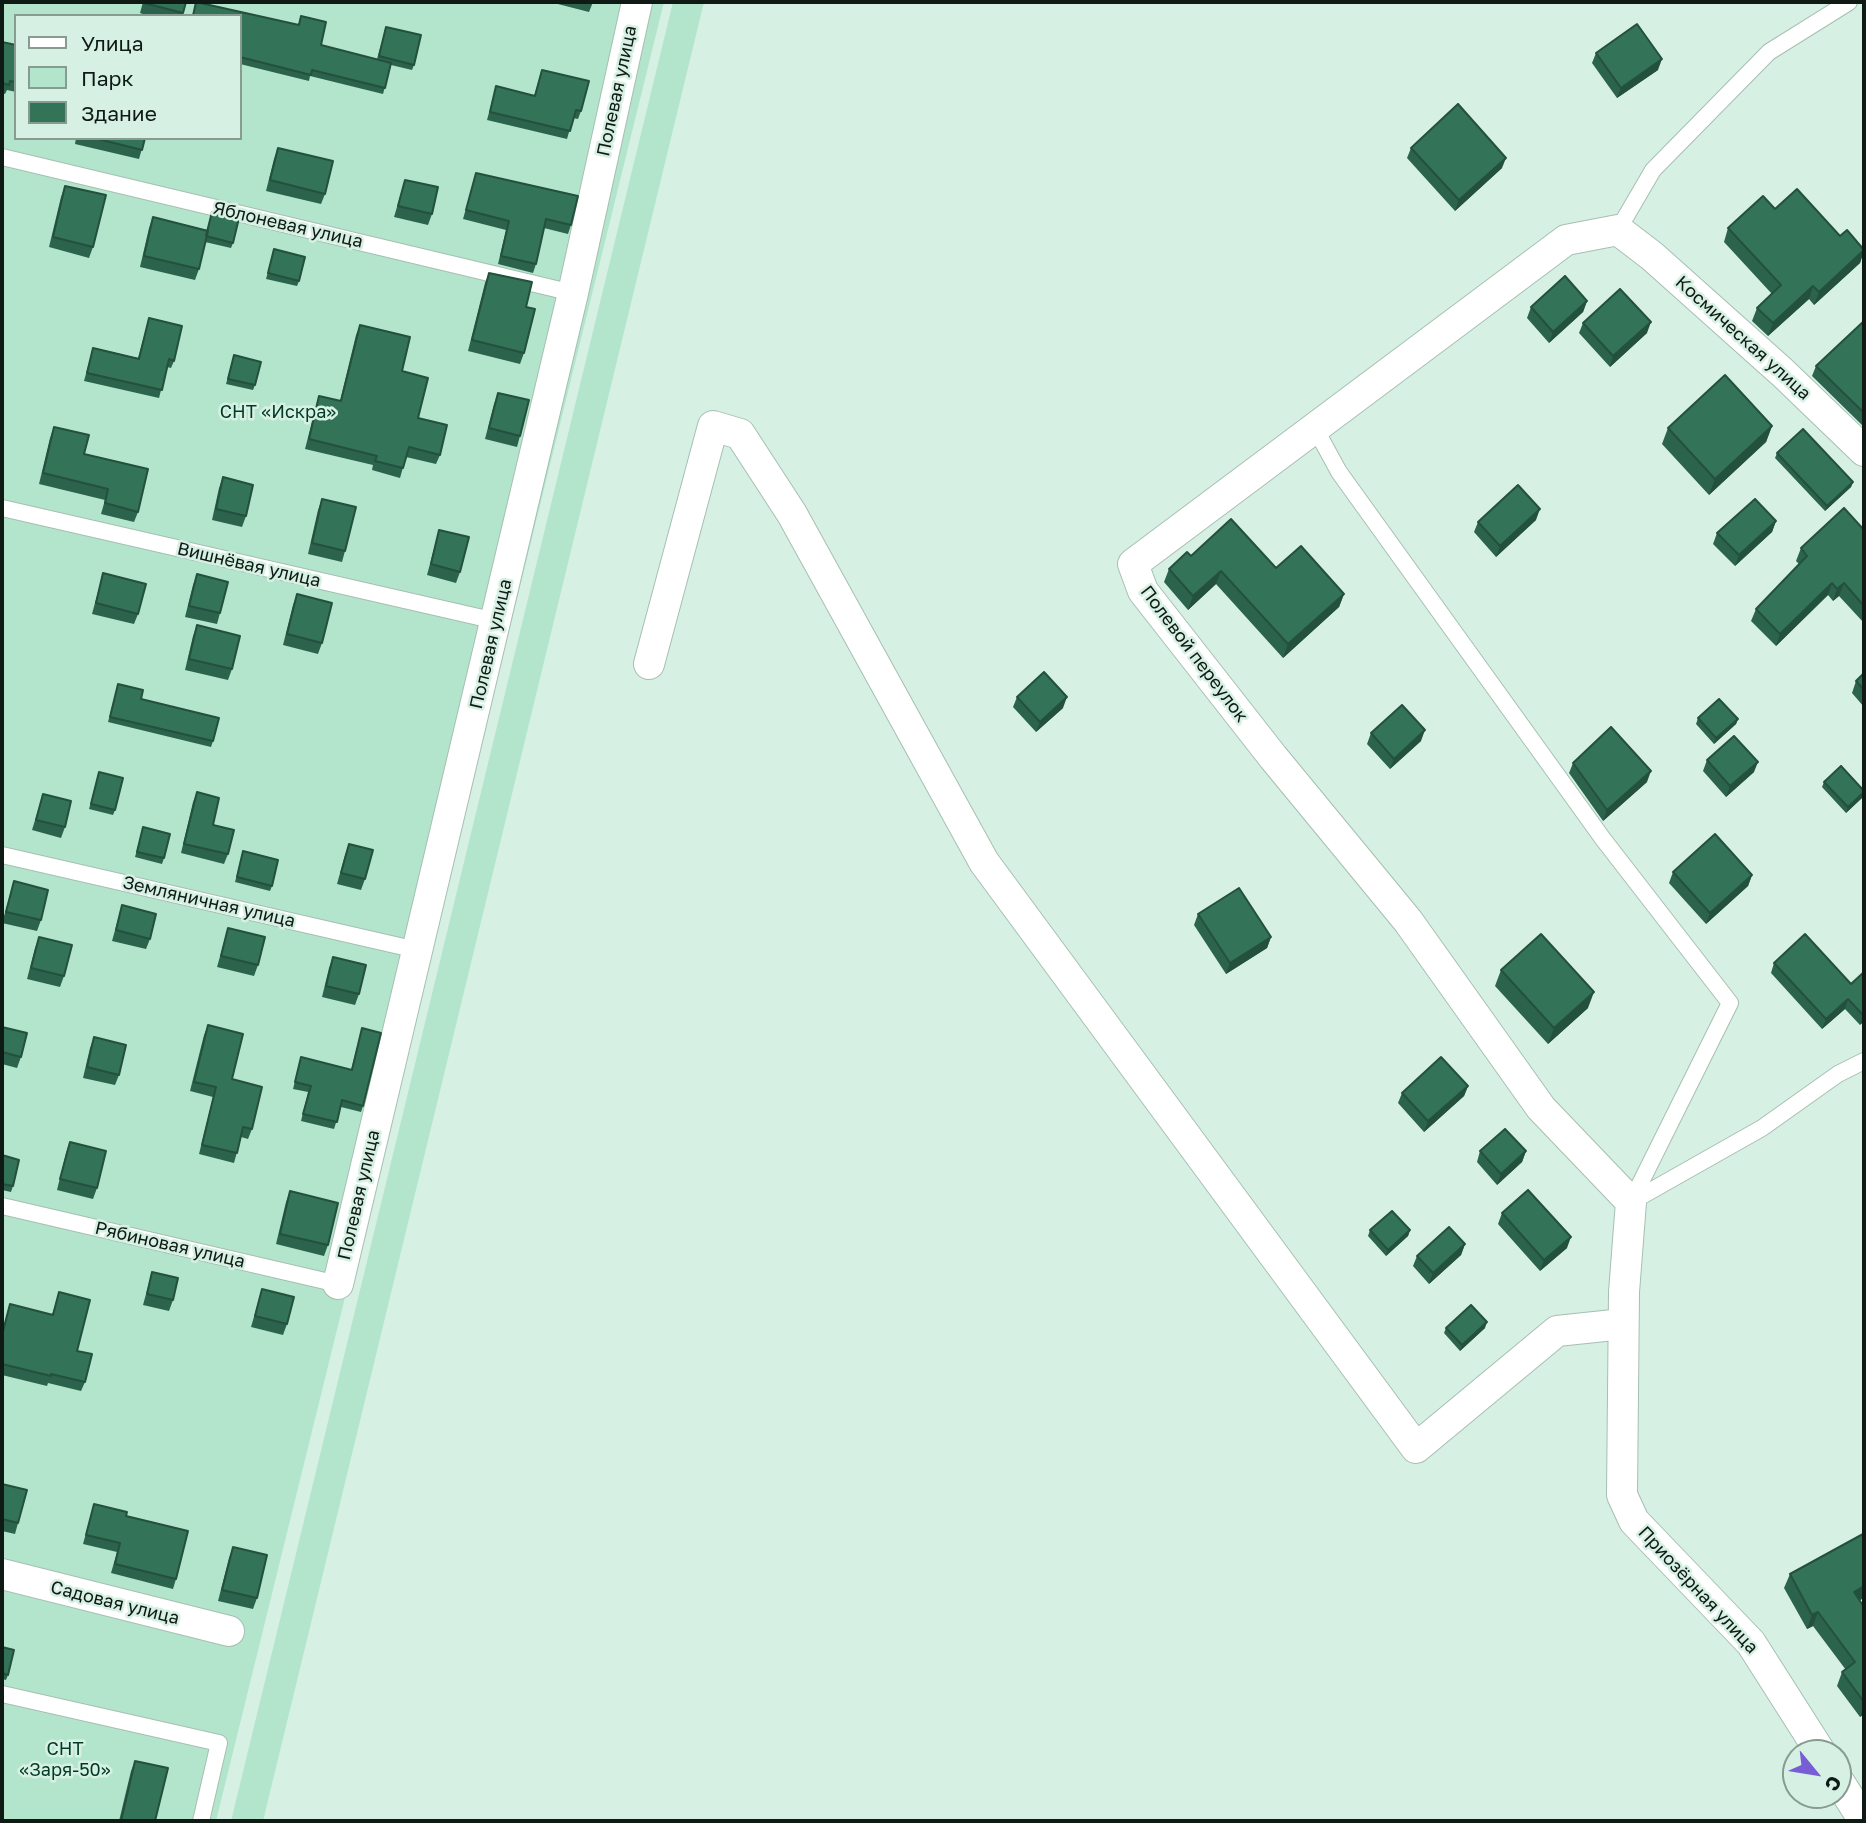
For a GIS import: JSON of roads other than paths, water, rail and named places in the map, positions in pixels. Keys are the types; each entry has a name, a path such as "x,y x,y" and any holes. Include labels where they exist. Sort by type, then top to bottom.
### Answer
{"street":[{"name":"Полевая улица","path":"338,1284 573,293 637,2"},
{"name":"Полевой переулок","path":"1618,230 1566,240 1133,564 1143,591 1273,757 1408,921 1541,1108 1631,1202"},
{"name":"Космическая улица","path":"1618,230 1652,256 1783,373 1864,451"},
{"path":"649,664 713,426 740,434 792,514 984,862 1416,1448 1557,1331 1623,1324"},
{"name":"Приозёрная улица","path":"1631,1202 1623,1324 1622,1495 1634,1521 1751,1643 1812,1739"},
{"name":"Садовая улица","path":"2,1574 229,1631"},
{"path":"1852,1802 1864,1821"}],"lane":[{"path":"1618,230 1653,170 1769,52 1849,2"},
{"name":"Яблоневая улица","path":"2,157 573,293"},
{"path":"1315,428 1339,472 1603,839 1730,1003 1631,1202"},
{"name":"Вишнёвая улица","path":"2,508 496,621"},
{"name":"Земляничная улица","path":"2,855 416,950"},
{"path":"1631,1202 1762,1128 1838,1074 1864,1061"},
{"name":"Рябиновая улица","path":"2,1206 338,1284"},
{"path":"2,1694 219,1743 201,1821"}],"park label":[{"name":"СНТ «Искра»","path":"278,412"},
{"name":"СНТ «Заря-50»","path":"65,1759"}]}
